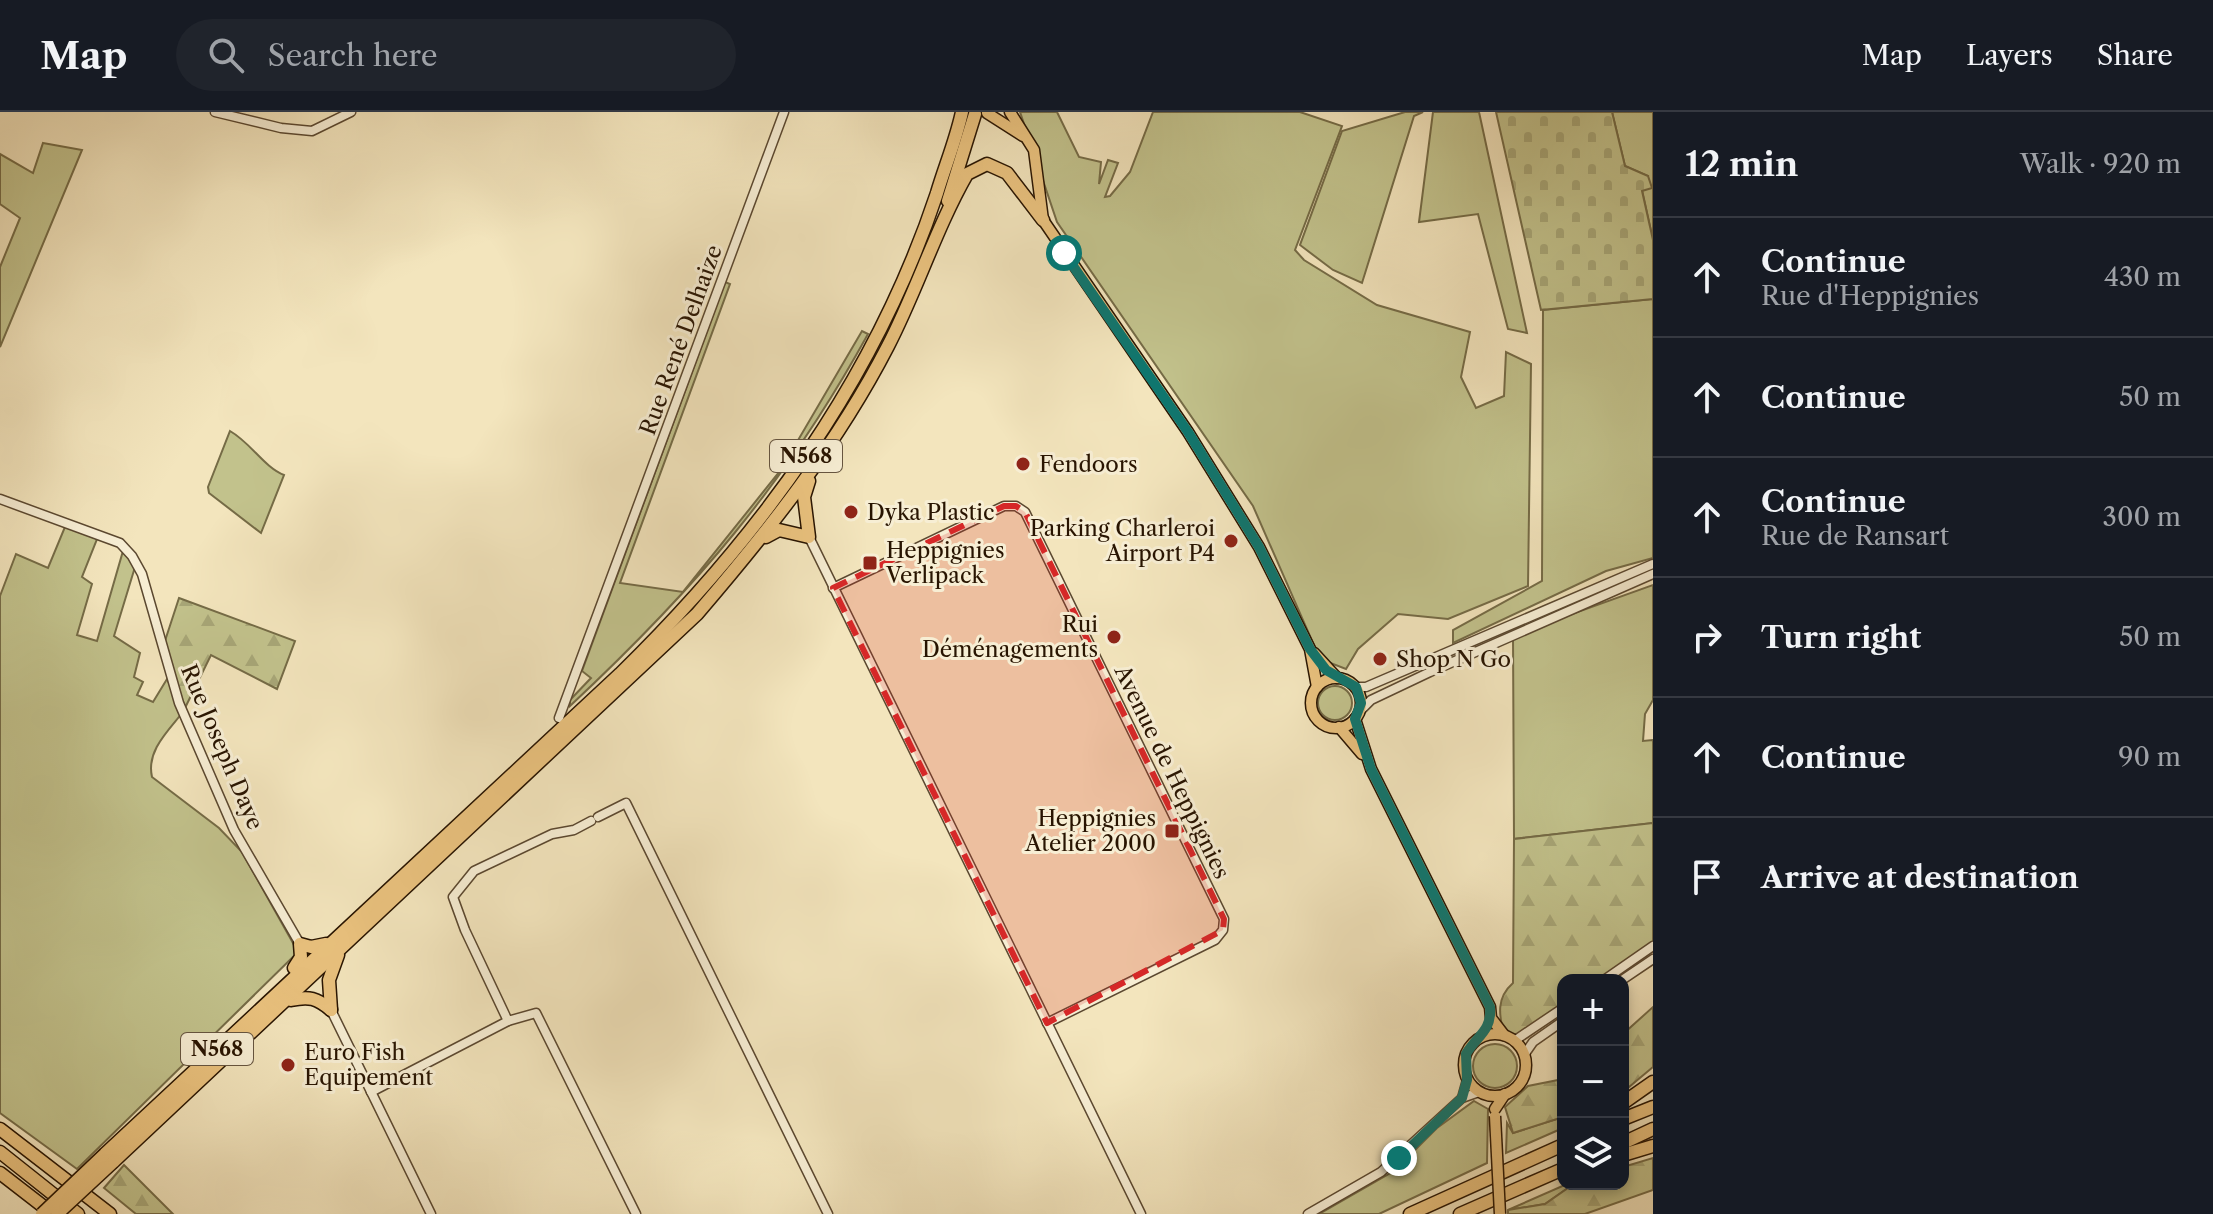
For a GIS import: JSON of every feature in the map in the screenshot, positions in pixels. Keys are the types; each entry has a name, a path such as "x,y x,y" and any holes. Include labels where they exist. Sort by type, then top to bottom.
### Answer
{"highway":[{"name":"N568","path":"55,1214 280,989 334,948 697,614 760,541 812,472 887,348 939,235 952,181 977,113"},
{"name":"N568","path":"42,1214 287,1000 334,948 688,607 792,478 837,409 877,339 977,113"},
{"path":"939,235 966,176 980,165 992,166 1007,173 1043,220"},
{"path":"760,541 779,530 809,537 804,497 812,472"},
{"path":"552,737 559,718"},
{"path":"280,989 301,957 300,944 334,948 329,980 331,1010"},
{"path":"287,1000 308,996 331,1010"},
{"path":"1629,1099 1653,1082"},
{"path":"1626,1118 1653,1107"},
{"path":"0,1129 110,1214"},
{"path":"1629,1140 1653,1129"},
{"path":"1410,1214 1557,1146"},
{"path":"1629,1153 1653,1146"},
{"path":"0,1152 78,1214"},
{"path":"1460,1214 1557,1171"},
{"path":"0,1173 55,1214"}],"main road":[{"path":"1010,112 1028,140 1037,162 1043,220 1196,445 1259,547 1310,649 1317,687 1311,703 1317,718 1339,727 1371,769 1490,1007 1491,1018 1484,1036 1466,1054 1467,1080 1483,1094 1495,1113 1500,1214"},
{"path":"977,113 1028,140"},
{"path":"1310,649 1337,678 1356,687 1360,695 1357,715 1371,769"},
{"path":"1317,687 1337,678"},
{"path":"1339,727 1357,715"},
{"path":"1483,1094 1505,1094 1514,1090 1525,1074 1524,1055 1491,1018"},
{"path":"1484,1036 1509,1038"},
{"path":"1495,1113 1505,1094"}],"street":[{"path":"215,112 281,128 312,131 351,112"},
{"name":"Rue René Delhaize","path":"559,718 784,112"},
{"name":"Rue Joseph Daye","path":"0,499 120,543 132,556 142,574 179,703 234,830 300,944"},
{"name":"Avenue de Heppignies","path":"833,588 1004,506 1016,506 1025,512 1032,526 1224,919 1223,930 1215,940 1047,1023"},
{"path":"809,537 1141,1214"},
{"path":"1356,687 1366,687 1653,564"},
{"path":"1357,715 1371,700 1653,574"},
{"path":"508,1021 453,897 474,871 552,834 574,830 626,803 828,1214"},
{"path":"1613,974 1653,946"},
{"path":"1629,975 1653,959"},
{"path":"331,1010 431,1214"},
{"path":"1509,1038 1557,1011"},
{"path":"371,1092 508,1021 536,1013 636,1214"},
{"path":"1524,1055 1533,1042 1557,1025"},
{"path":"1462,1098 1467,1080"},
{"path":"1308,1214 1381,1172 1462,1098 1483,1094"}],"highlighted area":[{"path":"1004,506 1016,506 1025,512 1224,919 1223,930 1047,1023 833,588"}],"green space":[{"path":"1020,112 1057,112 1079,157 1101,162 1099,184 1108,160 1118,163 1105,197 1110,196 1130,172 1153,112 1300,112 1342,126 1295,250 1304,260 1377,305 1470,332 1461,377 1476,408 1504,396 1506,352 1531,364 1528,586 1448,619 1398,614 1358,649 1346,669 1320,659 1253,506 1057,222"},
{"path":"1405,112 1423,112 1414,116 1362,283 1333,270 1300,245 1342,131"},
{"path":"1433,112 1479,112 1527,333 1508,329 1478,214 1419,222"},
{"path":"1496,112 1612,112 1625,166 1648,176 1652,188 1642,191 1653,240 1653,299 1541,310"},
{"path":"1612,112 1653,112 1653,240 1642,190 1648,176 1625,166"},
{"path":"43,143 82,150 0,347 0,267 20,218 0,204 0,154 33,173"},
{"path":"725,282 730,284 620,583 683,592 780,471 862,331 868,334 804,439 735,533 697,577 658,620 570,706 570,700 591,678 582,671"},
{"path":"1653,299 1653,558 1606,571 1453,643 1453,630 1542,581 1543,310"},
{"path":"230,431 284,475 261,533 209,493 208,487"},
{"path":"67,522 99,534 82,577 92,584 77,635 97,641 123,551 135,567 114,636 140,653 134,677 143,682 137,695 153,702 167,679 183,712 155,750 152,777 219,828 242,852 298,952 77,1169 0,1113 0,596 16,554 48,568"},
{"path":"1653,585 1653,700 1645,714 1643,741 1653,740 1653,823 1514,839 1513,635"},
{"path":"179,598 295,641 277,689 211,655 183,712 163,647"},
{"path":"1335,686 1347,691 1352,703 1347,715 1335,720 1323,715 1318,703 1323,691"},
{"path":"1653,823 1653,946 1613,974 1557,974 1557,1012 1528,1034 1504,1035 1501,1001 1513,983 1514,839"},
{"path":"1653,1007 1653,1067 1629,1087 1629,1046 1629,1029"},
{"path":"1495,1044 1510,1051 1517,1066 1510,1081 1495,1088 1480,1081 1473,1066 1480,1051"},
{"path":"1557,1080 1557,1119 1513,1133 1505,1107 1528,1086"},
{"path":"1474,1101 1488,1109 1487,1163 1379,1214 1319,1214 1394,1171 1437,1128"},
{"path":"1557,1119 1557,1131 1506,1153 1507,1123 1513,1133"},
{"path":"1653,1158 1653,1190 1585,1214 1508,1214 1508,1210 1545,1204 1565,1190 1629,1190 1629,1165"},
{"path":"124,1165 173,1214 136,1214 104,1188"},
{"path":"1557,1188 1565,1190 1545,1204 1508,1210"}],"place":[{"name":"Fendoors","path":"1023,464"},
{"name":"Dyka Plastic","path":"851,512"},
{"name":"Parking Charleroi Airport P4","path":"1231,541"},
{"name":"Heppignies Verlipack","path":"870,563"},
{"name":"Rui Déménagements","path":"1114,637"},
{"name":"Shop N Go","path":"1380,659"},
{"name":"Heppignies Atelier 2000","path":"1172,831"},
{"name":"Euro Fish Equipement","path":"288,1065"}],"route":[{"path":"1064,253 1188,432 1259,547 1310,649 1326,670 1356,687 1361,703 1355,719 1371,769 1490,1007 1491,1018 1484,1036 1476,1040 1466,1054 1464,1072 1467,1080 1462,1098 1399,1158"}]}
